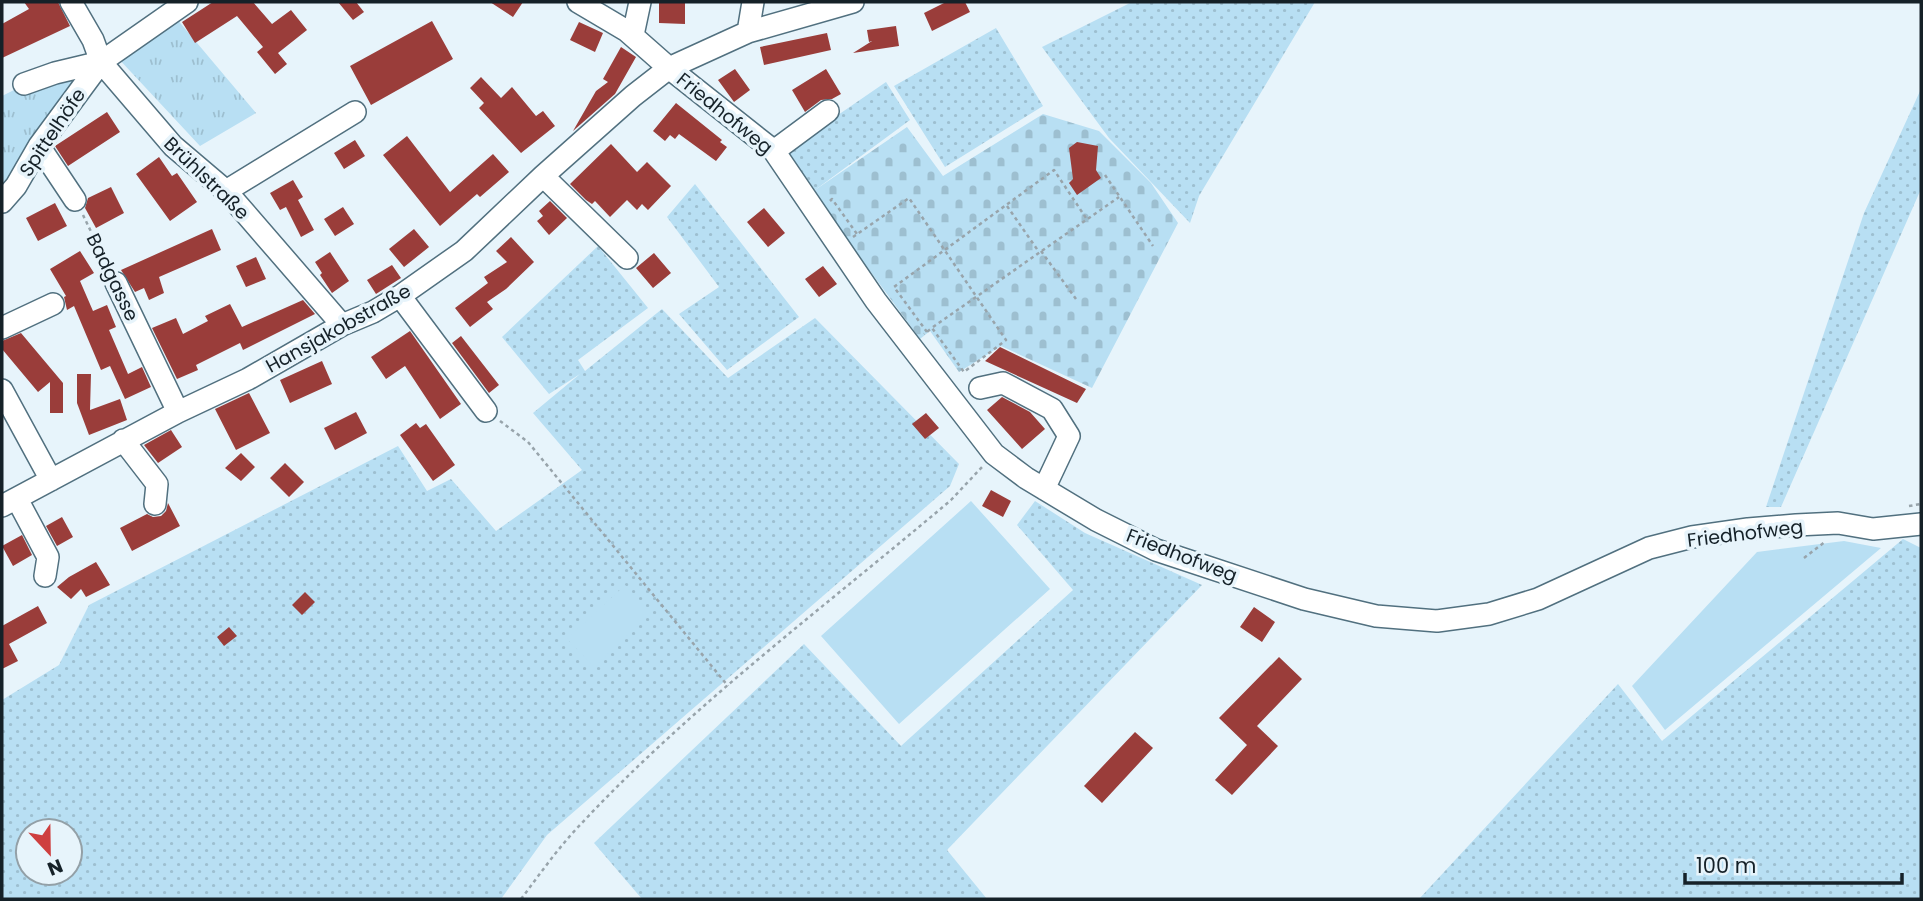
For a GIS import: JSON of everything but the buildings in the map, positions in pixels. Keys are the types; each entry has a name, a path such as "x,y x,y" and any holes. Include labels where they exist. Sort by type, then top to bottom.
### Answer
{"street":[{"name":"Brühlstraße","path":"71,2 87,29 101,62 173,146 226,191 342,325"},
{"name":"Friedhofweg","path":"578,2 633,36 668,68 774,151 876,301 994,454 1044,489 1096,520 1156,550 1304,599 1376,616 1437,621 1489,614 1538,599 1649,548 1692,537 1748,529 1838,523 1873,529 1917,522 1921,524"},
{"path":"633,36 640,2"},
{"path":"748,32 753,2"},
{"name":"Hansjakobstraße","path":"9,502 123,440 248,379 342,325 373,312 400,296 464,251 543,176 668,68 748,32 853,2"},
{"path":"24,84 101,62 181,4"},
{"name":"Spittelhöfe","path":"2,202 16,186 39,146 101,62"},
{"path":"774,151 828,111"},
{"path":"226,191 355,112"},
{"path":"39,146 75,200"},
{"path":"543,176 627,258"},
{"name":"Badgasse","path":"116,283 178,412"},
{"path":"400,296 486,411"},
{"path":"2,328 53,304"},
{"path":"979,388 1003,383 1052,409 1069,436 1044,489"},
{"path":"2,390 51,480"},
{"path":"123,440 157,484 155,504"},
{"path":"9,502 48,557 45,576"}],"path":[{"path":"927,332 894,287 1054,170 1086,218"},
{"path":"1105,175 1153,246"},
{"path":"910,345 1119,197"},
{"path":"839,246 909,198 1006,340 964,372 932,328"},
{"name":"Badgasse","path":"75,200 116,283"},
{"path":"1006,205 1076,299"},
{"path":"486,411 528,442 728,687"},
{"path":"520,899 579,825 638,767 728,687 951,500 994,454"}],"green space":[{"path":"1132,2 1315,2 1199,196 1190,223 1109,138 1042,47"},
{"path":"176,18 256,113 200,146 117,57"},
{"path":"996,28 1043,106 945,167 894,86"},
{"path":"101,62 2,200 2,96"},
{"path":"886,82 910,120 815,190 787,150"},
{"path":"1921,89 1921,189 1781,507 1766,507 1864,213"},
{"path":"1043,114 1099,131 1151,183 1178,223 1092,388 1001,346 959,372 930,331 920,339 848,241 815,190 907,127 943,176"},
{"path":"695,184 799,317 727,370 679,314 719,287 667,217"},
{"path":"598,246 648,308 578,360 585,371 662,309 728,378 815,318 959,464 950,486 547,835 501,899 2,899 2,700 59,665 89,605 398,446 427,491 451,479 496,531 582,470 533,413 580,374 549,394 502,337"},
{"path":"971,501 1050,589 899,724 821,636"},
{"path":"1035,501 1085,533 1202,585 947,850 987,899 642,899 594,843 804,644 901,746 1073,590 1017,525"},
{"path":"1903,539 1921,548 1921,899 1419,899 1618,684 1662,741"},
{"path":"1844,541 1881,548 1665,730 1632,686 1757,552"},
{"path":"625,585 651,613 594,667 567,639"}]}
